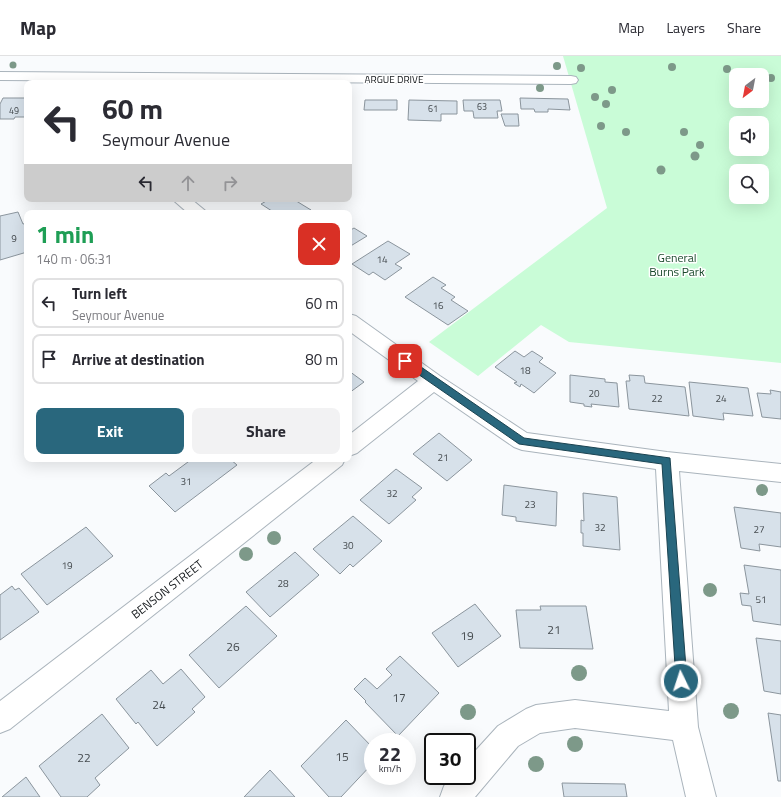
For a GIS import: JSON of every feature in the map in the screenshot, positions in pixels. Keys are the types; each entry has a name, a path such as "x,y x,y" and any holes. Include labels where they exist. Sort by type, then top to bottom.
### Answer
{"street":[{"name":"ARGUE DRIVE","path":"0,76 208,80 571,80"},
{"path":"184,202 195,210"},
{"path":"352,323 433,381 522,441 781,473"},
{"path":"352,445 433,381"},
{"path":"667,460 684,727 700,797"},
{"name":"BENSON STREET","path":"0,719 330,462"},
{"path":"456,797 508,736 536,719 574,714 684,727"}],"green space":[{"name":"General Burns Park","path":"563,56 781,56 781,363 569,342 541,325 478,376 429,342 607,208"}],"building":[{"path":"3,98 24,98 24,117 0,119 0,104"},
{"path":"520,98 568,99 570,110 548,109 548,112 535,112 534,109 521,109"},
{"path":"365,100 397,100 397,110 364,110"},
{"path":"409,100 457,101 457,114 441,114 441,121 408,120"},
{"path":"463,100 500,100 502,111 497,111 498,118 474,118 473,111 464,111"},
{"path":"501,114 518,114 519,126 505,126"},
{"path":"265,202 298,202 311,210 270,210 261,204"},
{"path":"18,212 24,224 24,253 0,260 0,216"},
{"path":"354,228 367,236 352,245 352,229"},
{"path":"388,241 410,254 395,264 402,268 385,280 373,272 369,275 352,264"},
{"path":"433,277 446,285 441,288 455,297 451,300 468,311 448,325 405,297"},
{"path":"515,351 524,357 532,351 543,358 539,362 556,373 534,393 521,384 520,387 514,383 517,382 495,367"},
{"path":"352,373 364,382 352,391"},
{"path":"570,375 605,379 605,382 617,383 619,407 591,404 592,407 570,402"},
{"path":"629,375 644,376 645,383 685,387 689,416 629,409 626,381 630,381"},
{"path":"689,382 748,388 753,416 723,413 724,420 693,416"},
{"path":"770,390 781,392 781,419 762,417 757,393 771,394"},
{"path":"439,433 472,460 447,481 413,454"},
{"path":"188,462 234,462 237,465 175,512 149,486 166,473 169,476"},
{"path":"396,469 422,488 412,497 416,500 389,524 360,500"},
{"path":"504,485 557,492 556,526 516,521 516,517 502,515"},
{"path":"583,493 617,497 620,550 583,546 581,520 584,521"},
{"path":"734,507 781,513 781,547 759,544 760,551 741,548"},
{"path":"353,516 382,541 353,567 350,564 340,574 313,549"},
{"path":"86,527 113,556 47,605 21,574"},
{"path":"295,552 319,575 270,617 246,592"},
{"path":"744,565 781,570 781,625 753,621 751,606 742,605 740,593 749,594"},
{"path":"12,586 15,590 19,588 39,612 0,640 0,595"},
{"path":"475,604 501,636 458,667 432,633"},
{"path":"246,606 277,636 219,688 189,655"},
{"path":"540,606 586,606 593,649 520,648 516,610 541,610"},
{"path":"756,638 781,641 781,694 764,691"},
{"path":"400,656 439,693 401,733 395,733 354,689 365,678 377,689 392,675 386,669"},
{"path":"181,669 205,697 192,709 195,712 157,746 138,722 136,724 116,699 151,670 163,684"},
{"path":"768,713 781,715 781,781 778,781"},
{"path":"102,714 129,748 95,778 100,785 87,797 61,797 39,766"},
{"path":"346,720 364,739 364,773 341,797 329,797 301,766"},
{"path":"270,770 295,797 244,797"},
{"path":"26,777 40,797 2,797"},
{"path":"562,783 625,784 627,797 564,797"}],"route":[{"path":"405,361 522,441 667,460 681,681"}]}
